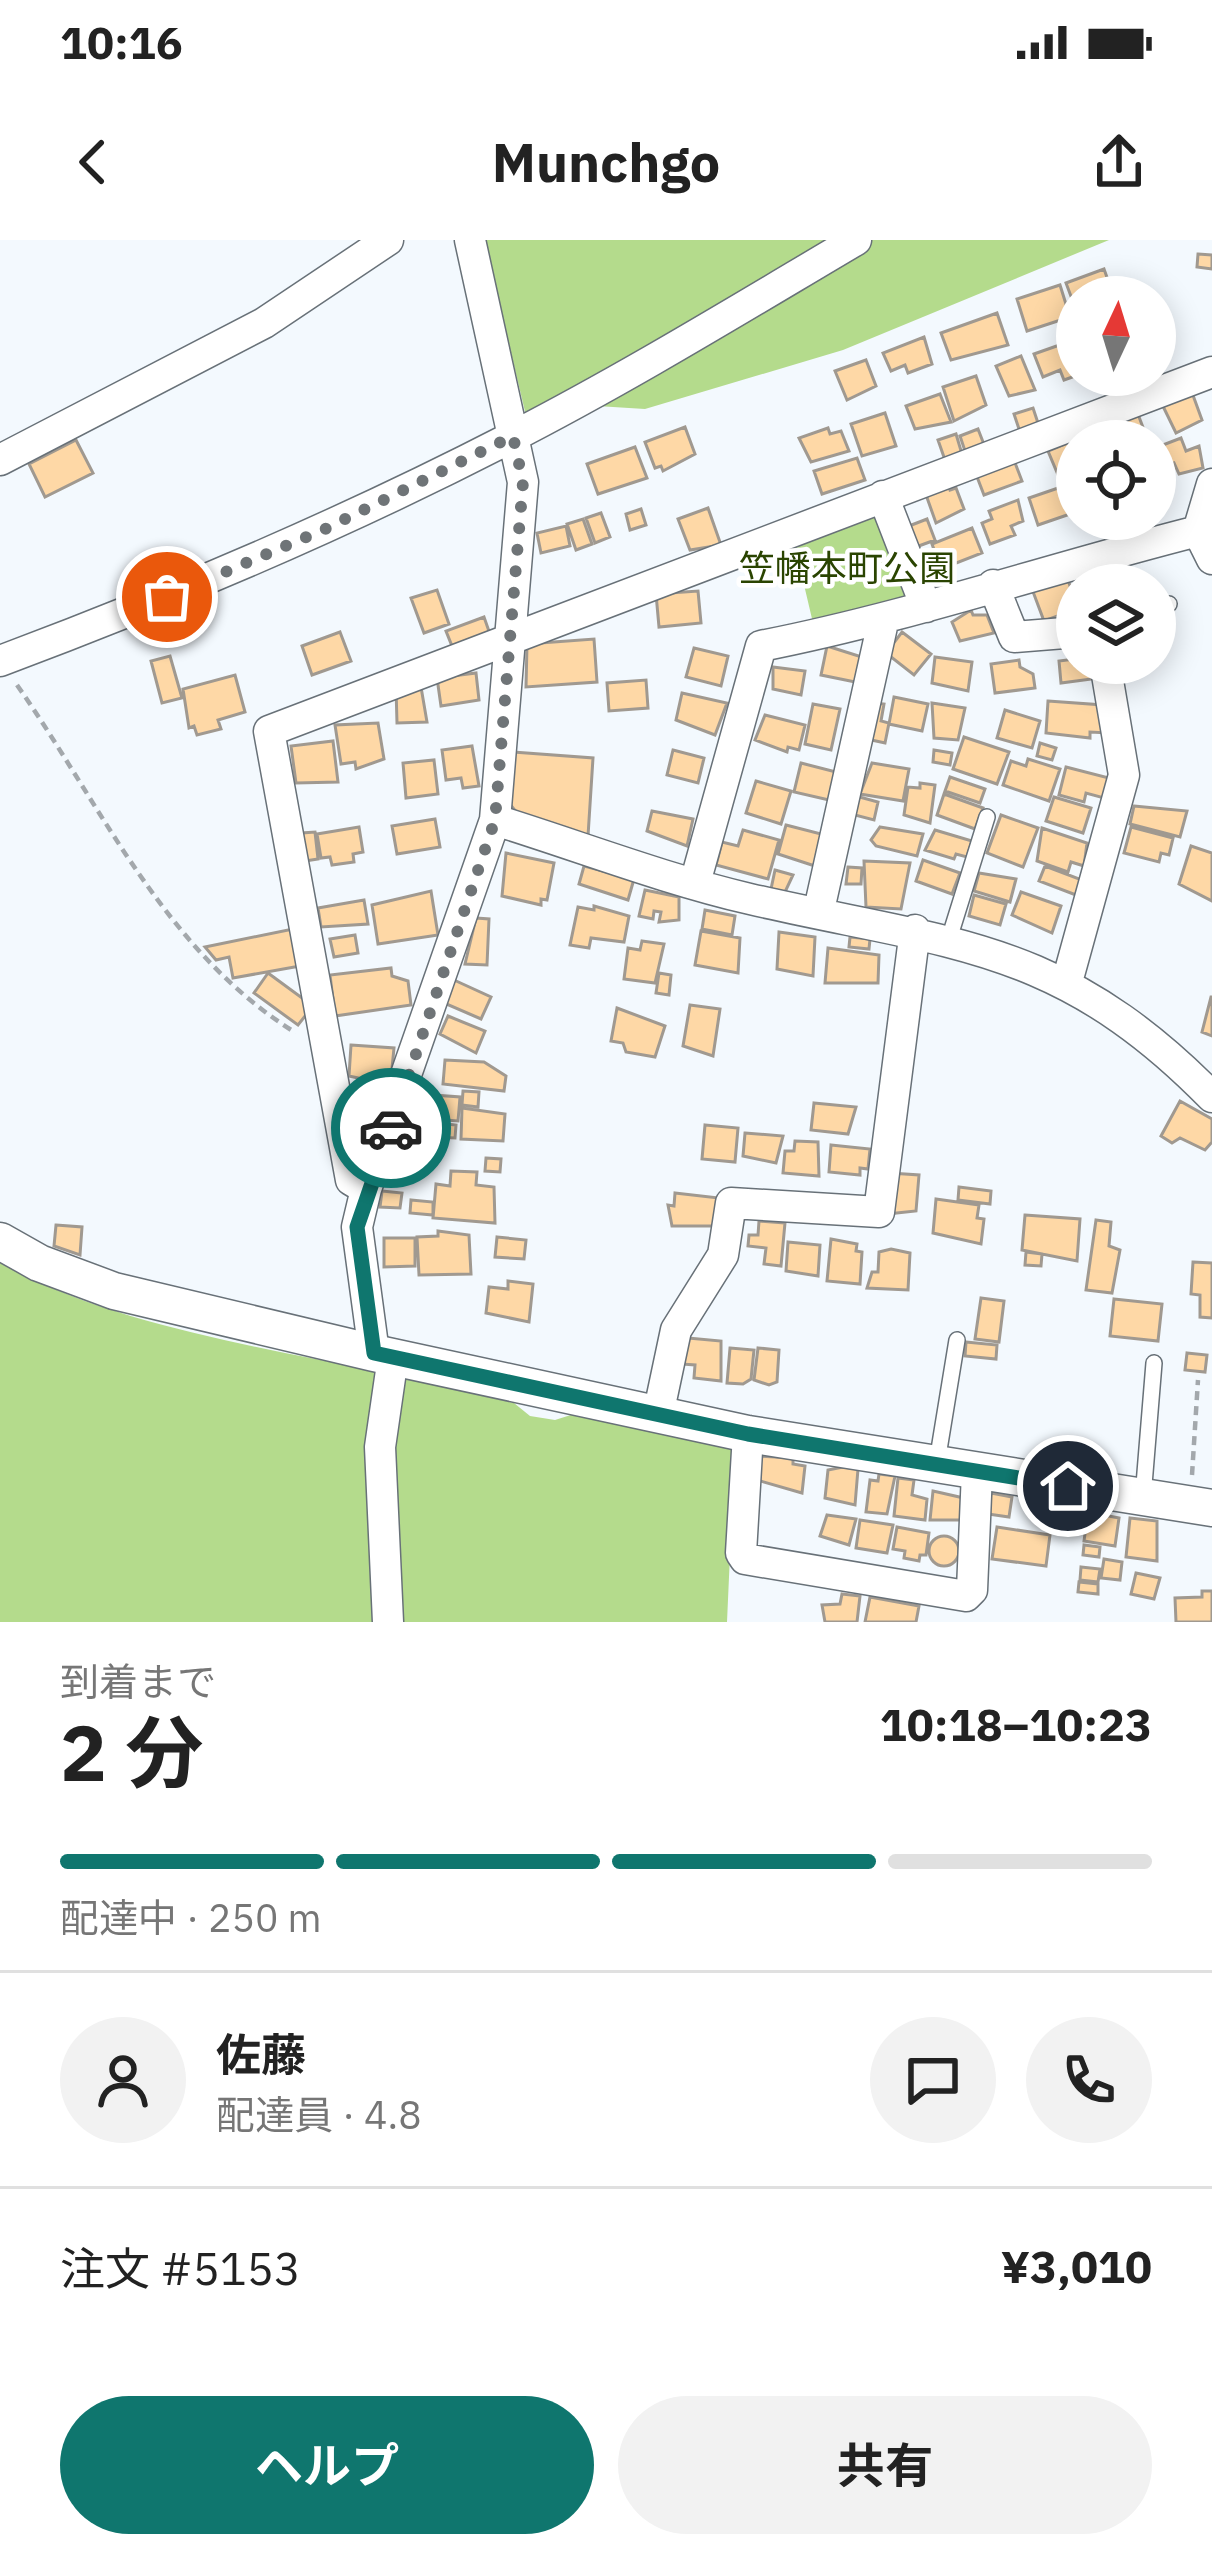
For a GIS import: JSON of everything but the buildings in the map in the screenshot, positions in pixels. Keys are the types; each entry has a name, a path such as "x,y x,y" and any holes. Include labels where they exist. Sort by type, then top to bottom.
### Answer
{"street":[{"path":"0,460 265,323 388,240"},
{"path":"388,1622 380,1448 384,1355 357,1227 366,1189 495,820 523,482 470,240"},
{"path":"0,661 325,529 513,436 856,240"},
{"path":"366,1189 351,1180 332,1055 269,731 883,496 1211,379"},
{"path":"1119,564 1205,545 1212,484"},
{"path":"883,496 926,608"},
{"path":"695,883 761,646 884,622 993,585 1056,576"},
{"path":"993,585 1014,637 1056,634"},
{"path":"819,910 884,622"},
{"path":"1067,982 1124,775 1109,684"},
{"path":"495,820 695,883 949,939 1067,982 1132,1026 1212,1096"},
{"path":"658,1414 676,1330 723,1255 730,1203 879,1212 915,930"},
{"path":"0,1241 39,1263 114,1291 384,1355 748,1434 1201,1507"},
{"path":"748,1434 741,1553 746,1558 966,1596 972,1590 976,1472"}],"lane":[{"path":"949,939 987,818"},
{"path":"937,1465 957,1340"},
{"path":"1143,1497 1154,1363"}],"path":[{"path":"0,661 160,907 213,970 260,1011 332,1055"},
{"path":"1198,1381 1201,1507"}],"green space":[{"path":"484,240 1109,240 843,350 645,409 597,406 528,424"},
{"name":"笠幡本町公園","path":"877,505 908,604 813,623 793,538"},
{"path":"0,1263 42,1284 134,1317 375,1371 382,1383 380,1622 0,1622"},
{"path":"403,1378 514,1403 530,1416 555,1420 574,1414 735,1442 727,1622 397,1622 389,1445"}],"way so far":[{"path":"167,597 325,529 513,436 523,482 495,820 391,1128"}],"route":[{"path":"391,1128 366,1189 357,1227 374,1353 748,1434 1068,1486"}]}
